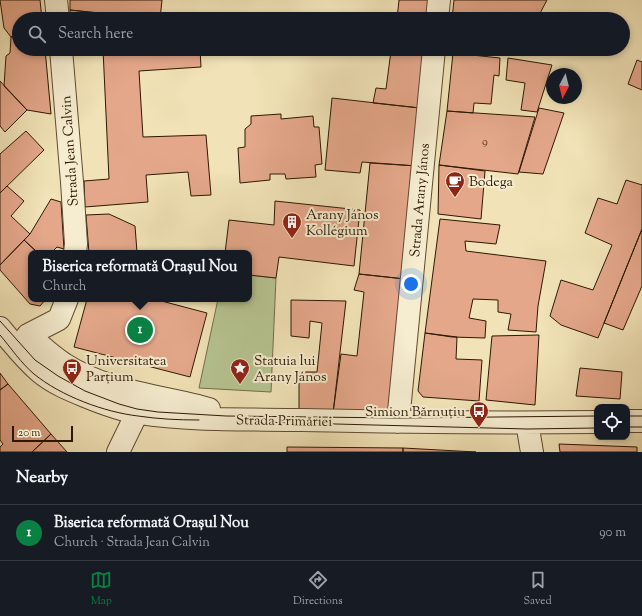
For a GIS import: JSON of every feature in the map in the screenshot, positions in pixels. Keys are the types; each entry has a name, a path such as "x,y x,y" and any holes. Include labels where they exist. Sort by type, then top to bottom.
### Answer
{"street":[{"path":"56,0 57,12"},
{"path":"438,12 439,0"},
{"name":"Strada Jean Calvin","path":"62,56 72,182 75,250"},
{"name":"Strada Arany János","path":"398,422 433,56"},
{"path":"66,302 59,319 23,342 99,382 198,406 236,419"},
{"name":"Strada Primăriei","path":"0,328 23,342 42,373 60,385 84,396 117,408 138,412 164,416 236,419 398,422 594,422"},
{"path":"118,452 138,412"},
{"path":"630,421 642,421"},
{"path":"527,423 532,452"}],"green space":[{"path":"252,275 276,278 271,392 199,388 217,302 252,302"}],"building":[{"path":"0,0 40,0 41,12 12,12 12,37 4,28"},
{"path":"70,0 162,0 161,12 90,12 70,10"},
{"path":"399,0 431,0 430,12 398,12"},
{"path":"454,0 547,0 541,12 453,12"},
{"path":"70,10 88,12 70,12"},
{"path":"11,37 12,56 46,56 51,114 27,110 4,86 6,56 10,53"},
{"path":"103,56 200,56 201,67 139,71 143,137 206,135 211,195 191,196 188,172 146,175 148,202 85,207 84,181 109,179"},
{"path":"390,56 426,56 420,108 373,103 376,88 386,89"},
{"path":"453,56 481,56 500,58 499,76 494,75 491,104 474,103 473,113 447,111"},
{"path":"508,58 552,65 551,68 546,68 546,84 537,112 521,110 525,83 506,80"},
{"path":"637,60 642,62 642,90 628,84"},
{"path":"0,81 27,110 5,132 0,126"},
{"path":"332,98 420,108 417,166 362,162 360,173 325,170"},
{"path":"539,108 564,113 543,174 519,172"},
{"path":"447,111 535,117 518,174 439,165"},
{"path":"281,114 281,119 313,116 314,127 319,127 322,164 315,165 316,177 286,179 285,174 270,174 270,180 240,183 238,148 245,147 245,129 251,124 251,116"},
{"path":"26,131 44,150 0,193 0,154"},
{"path":"370,163 417,166 405,279 359,274"},
{"path":"439,165 485,171 481,219 438,214"},
{"path":"626,180 642,185 642,229 598,338 561,325 550,316 561,280 593,290 612,245 585,233 598,198 617,204"},
{"path":"7,186 24,201 11,216 30,234 0,265 0,193"},
{"path":"51,199 61,202 64,249 57,247 54,250 35,250 24,240 30,234"},
{"name":"Arany János Kollégium","path":"275,201 360,210 354,266 279,257 276,278 252,275 252,250 225,250 229,220 274,225"},
{"path":"109,214 135,226 137,250 89,250 86,215"},
{"path":"440,219 500,225 496,244 465,241 466,251 546,261 538,306 536,332 508,330 511,314 498,312 498,300 473,299 469,318 486,321 485,338 452,337 425,333"},
{"path":"642,229 642,286 623,330 604,323"},
{"path":"24,240 35,250 28,250 28,302 0,270 0,265"},
{"path":"359,274 405,279 393,413 333,413 341,354 357,356 364,292 354,290"},
{"path":"291,300 346,301 333,413 299,410 299,372 317,372 322,323 310,321 309,338 291,336"},
{"path":"28,302 43,302 40,306 30,304"},
{"path":"86,302 165,302 207,313 190,377 74,347"},
{"path":"425,333 457,337 456,359 482,360 479,401 423,397 418,391"},
{"path":"539,335 535,405 486,400 492,336"},
{"path":"580,368 622,372 620,399 576,396"},
{"path":"0,373 8,384 0,390"},
{"path":"8,384 51,434 32,452 0,452 0,447 3,444 0,440 0,390"},
{"path":"51,434 67,452 32,452"},
{"path":"559,444 637,447 637,452 560,452"},
{"path":"287,447 403,448 403,452 287,452"},
{"path":"403,448 476,452 403,452"}],"tram line":[{"path":"0,321 35,360 58,376 85,391 137,409 158,412 226,416 399,418 594,416"},
{"path":"0,335 29,370 45,382 83,402 125,414 161,419 199,420"},
{"path":"630,416 642,416"},
{"path":"259,422 527,429 594,428"},
{"path":"630,427 642,427"}],"place":[{"name":"Bodega","path":"455,198"},
{"name":"Arany János Kollégium","path":"292,239"},
{"name":"Biserica reformată Orașul Nou","path":"140,330"},
{"name":"Universitatea Parțium","path":"72,385"},
{"name":"Statuia lui Arany János","path":"240,385"},
{"name":"Simion Bărnuțiu","path":"479,428"}]}
